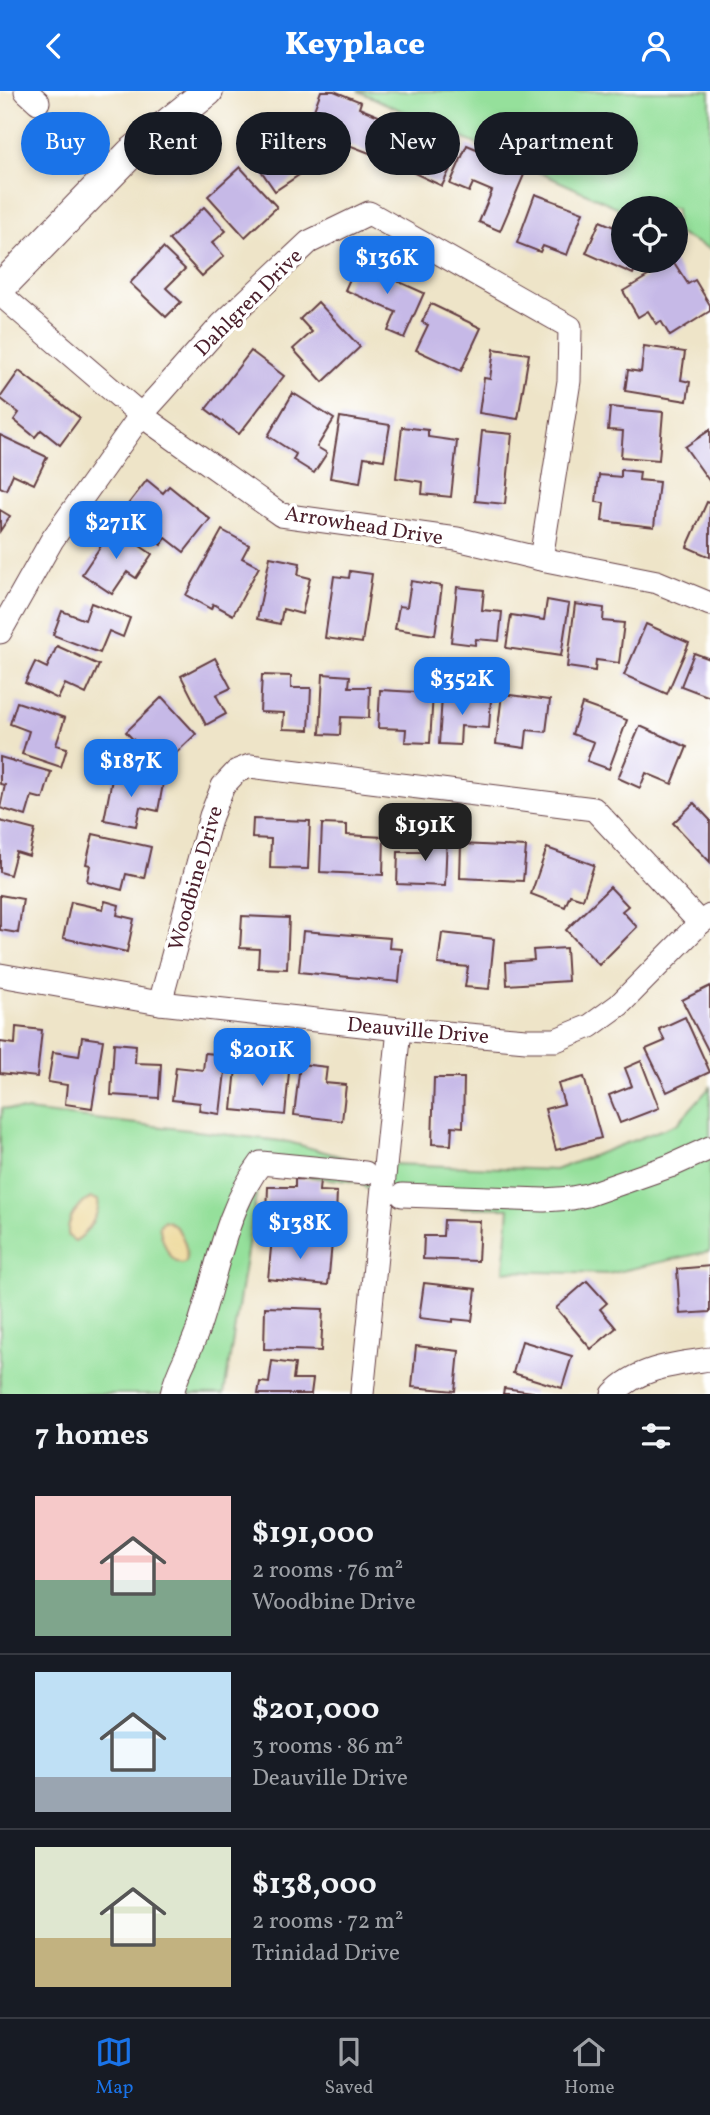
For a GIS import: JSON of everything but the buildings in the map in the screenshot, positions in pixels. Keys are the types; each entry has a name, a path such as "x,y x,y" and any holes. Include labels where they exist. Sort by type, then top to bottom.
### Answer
{"main road":[{"path":"0,288 131,153 208,91"}],"street":[{"name":"Dahlgren Drive","path":"141,415 222,324 310,242 369,213 570,327 569,381 541,559"},
{"name":"Arrowhead Drive","path":"0,294 141,415 281,515 457,539 657,582 710,604"},
{"path":"0,632 52,540 141,415"},
{"name":"Woodbine Drive","path":"160,1003 211,816 223,786 237,771 250,766 594,809 705,920"},
{"name":"Deauville Drive","path":"0,975 160,1003 399,1029 556,1040 590,1026 619,1005 705,920"},
{"path":"362,1394 399,1029"},
{"path":"402,1195 544,1200 572,1198 670,1166 710,1148"},
{"path":"172,1394 185,1355 198,1331 235,1206 261,1163 365,1173"},
{"path":"613,1394 634,1377 658,1367 710,1359"}],"green space":[{"path":"358,91 710,91 710,249 688,239 688,196 611,196 611,205 545,175 638,175 638,112 474,112 474,143 460,137 460,112 405,112"},
{"path":"710,1087 710,1251 608,1274 504,1271 509,1208 402,1208 357,1182 260,1171 224,1394 0,1394 2,1108 289,1142 364,1163 555,1170 677,1124"}],"sand":[{"path":"91,1198 98,1200 95,1217 84,1234 75,1241 68,1236 71,1218 81,1205"},
{"path":"164,1220 175,1226 185,1243 187,1256 186,1262 182,1264 169,1255 164,1243 159,1226"}]}
